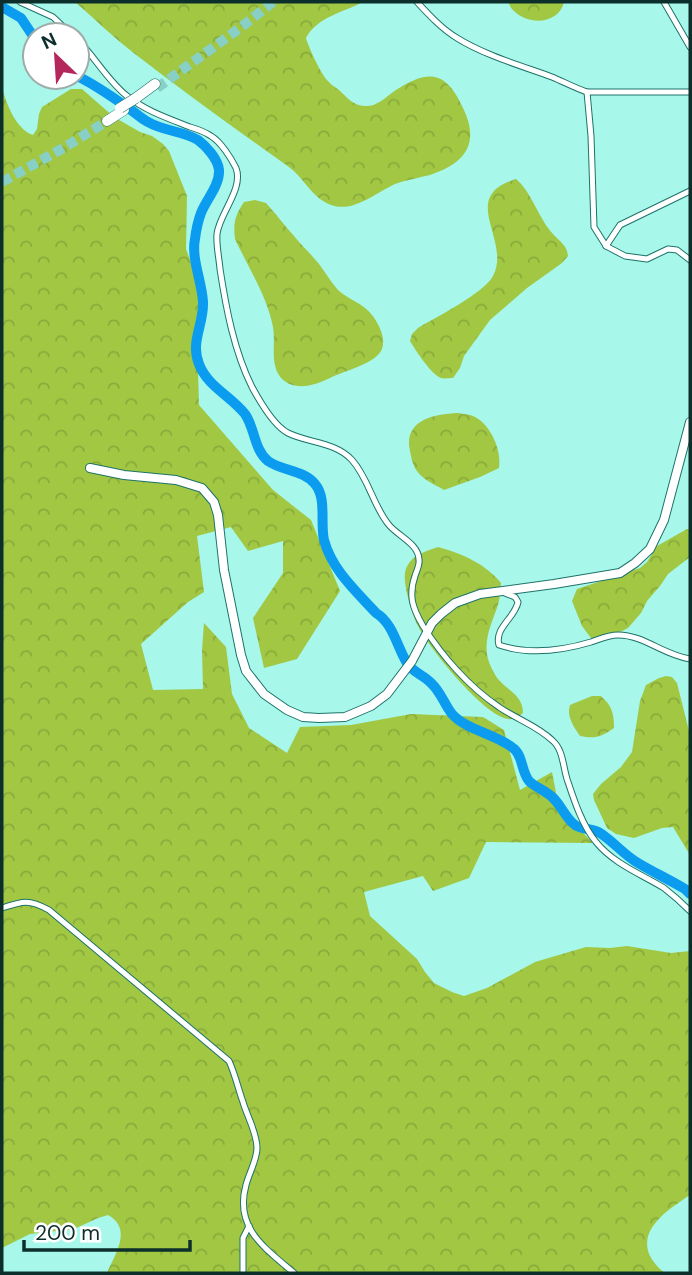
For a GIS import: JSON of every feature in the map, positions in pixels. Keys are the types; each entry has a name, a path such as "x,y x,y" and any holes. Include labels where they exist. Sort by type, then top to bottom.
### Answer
{"highway":[{"path":"106,120 156,86"}],"street":[{"path":"20,2 57,21"},
{"path":"417,2 457,38 503,60 587,92 690,92"},
{"path":"664,2 690,47"},
{"path":"91,55 124,94 148,111 214,137 235,167 237,181 229,207 219,223 217,242 227,306 245,371 253,388 279,426 287,432 345,453 352,460 391,528 410,543 417,553 420,561 411,588 412,601 428,633 450,661 484,696 555,743 576,804 597,842 607,853 665,889 690,911"},
{"path":"587,92 594,227 607,246 615,252 647,259 668,248 677,250 690,260"},
{"path":"607,246 621,225 690,191"},
{"path":"90,468 124,475 176,480 202,488 214,502 218,515 224,570 246,671 264,694 276,704 303,717 332,718 357,713 387,694 400,679 432,623 455,603 480,594 620,573 635,563 650,549 664,520 690,422"},
{"path":"501,592 515,597 518,602 517,608 500,631 497,639 499,645 514,650 543,652 615,635 638,638 664,652 690,659"},
{"path":"2,908 27,901 35,902 49,910 229,1060 256,1139 257,1151 243,1202 245,1217 257,1240 294,1273"},
{"path":"243,1273 243,1238 249,1226"}],"green space":[{"path":"75,2 363,2 324,20 306,38 324,77 351,101 365,106 377,104 415,80 434,77 442,80 456,95 463,108 468,120 470,141 461,158 442,170 395,184 356,204 340,207 331,205 313,193 289,167 154,69"},
{"path":"508,2 564,2 556,15 535,21 520,16"},
{"path":"2,88 17,122 33,135 42,107 68,91 84,91 114,117 152,136 169,151 187,196 186,249 206,303 203,328 197,336 199,405 273,490 311,520 340,591 297,659 264,668 253,618 283,573 283,541 248,551 231,527 197,536 204,592 188,602 141,644 153,690 203,689 204,623 226,647 232,694 249,728 287,753 300,727 351,725 411,714 483,717 504,730 520,790 552,772 559,808 593,843 486,842 469,878 433,891 423,876 364,892 370,916 417,959 434,983 464,996 487,988 535,962 586,947 627,946 671,953 690,951 690,1195 658,1220 648,1236 650,1256 665,1273 107,1273 121,1234 120,1227 108,1215 74,1229 30,1234 2,1248"},
{"path":"516,179 548,228 565,246 568,256 490,320 464,356 453,378 441,378 428,367 410,341 412,334 480,290 493,276 497,262 488,208 490,197 499,187"},
{"path":"255,200 266,203 338,290 372,315 383,340 382,349 374,358 313,385 293,385 282,379 274,361 274,334 270,315 235,239 235,224 239,211 244,202"},
{"path":"458,413 473,416 486,426 497,447 499,468 444,490 426,480 414,467 409,441 411,432 422,421 439,415"},
{"path":"690,529 690,557 668,574 628,628 606,639 591,638 582,626 572,601 577,589 640,568 657,546"},
{"path":"438,547 472,560 488,570 501,583 499,602 487,638 487,652 497,677 520,702 523,713 516,718 508,719 497,715 471,694 433,649 416,621 408,600 405,573 409,562 417,555"},
{"path":"666,676 672,677 677,683 690,735 690,855 673,827 634,838 616,834 607,828 593,794 621,767 632,752 640,701 646,685"},
{"path":"592,696 601,696 608,703 613,714 614,728 598,736 580,736 570,717 570,705"}],"waterway":[{"path":"2,7 23,21"},
{"path":"91,83 148,122 198,140 214,157 219,176 200,216 194,246 203,302 196,348 199,364 213,385 245,414 263,456 274,464 305,476 315,484 321,496 324,540 333,561 353,588 387,623 409,666 428,680 458,719 506,743 516,751 529,781 554,799 575,825 600,833 633,860 690,894"}],"tunnel":[{"path":"157,88 273,2"},
{"path":"2,182 107,121"}]}
